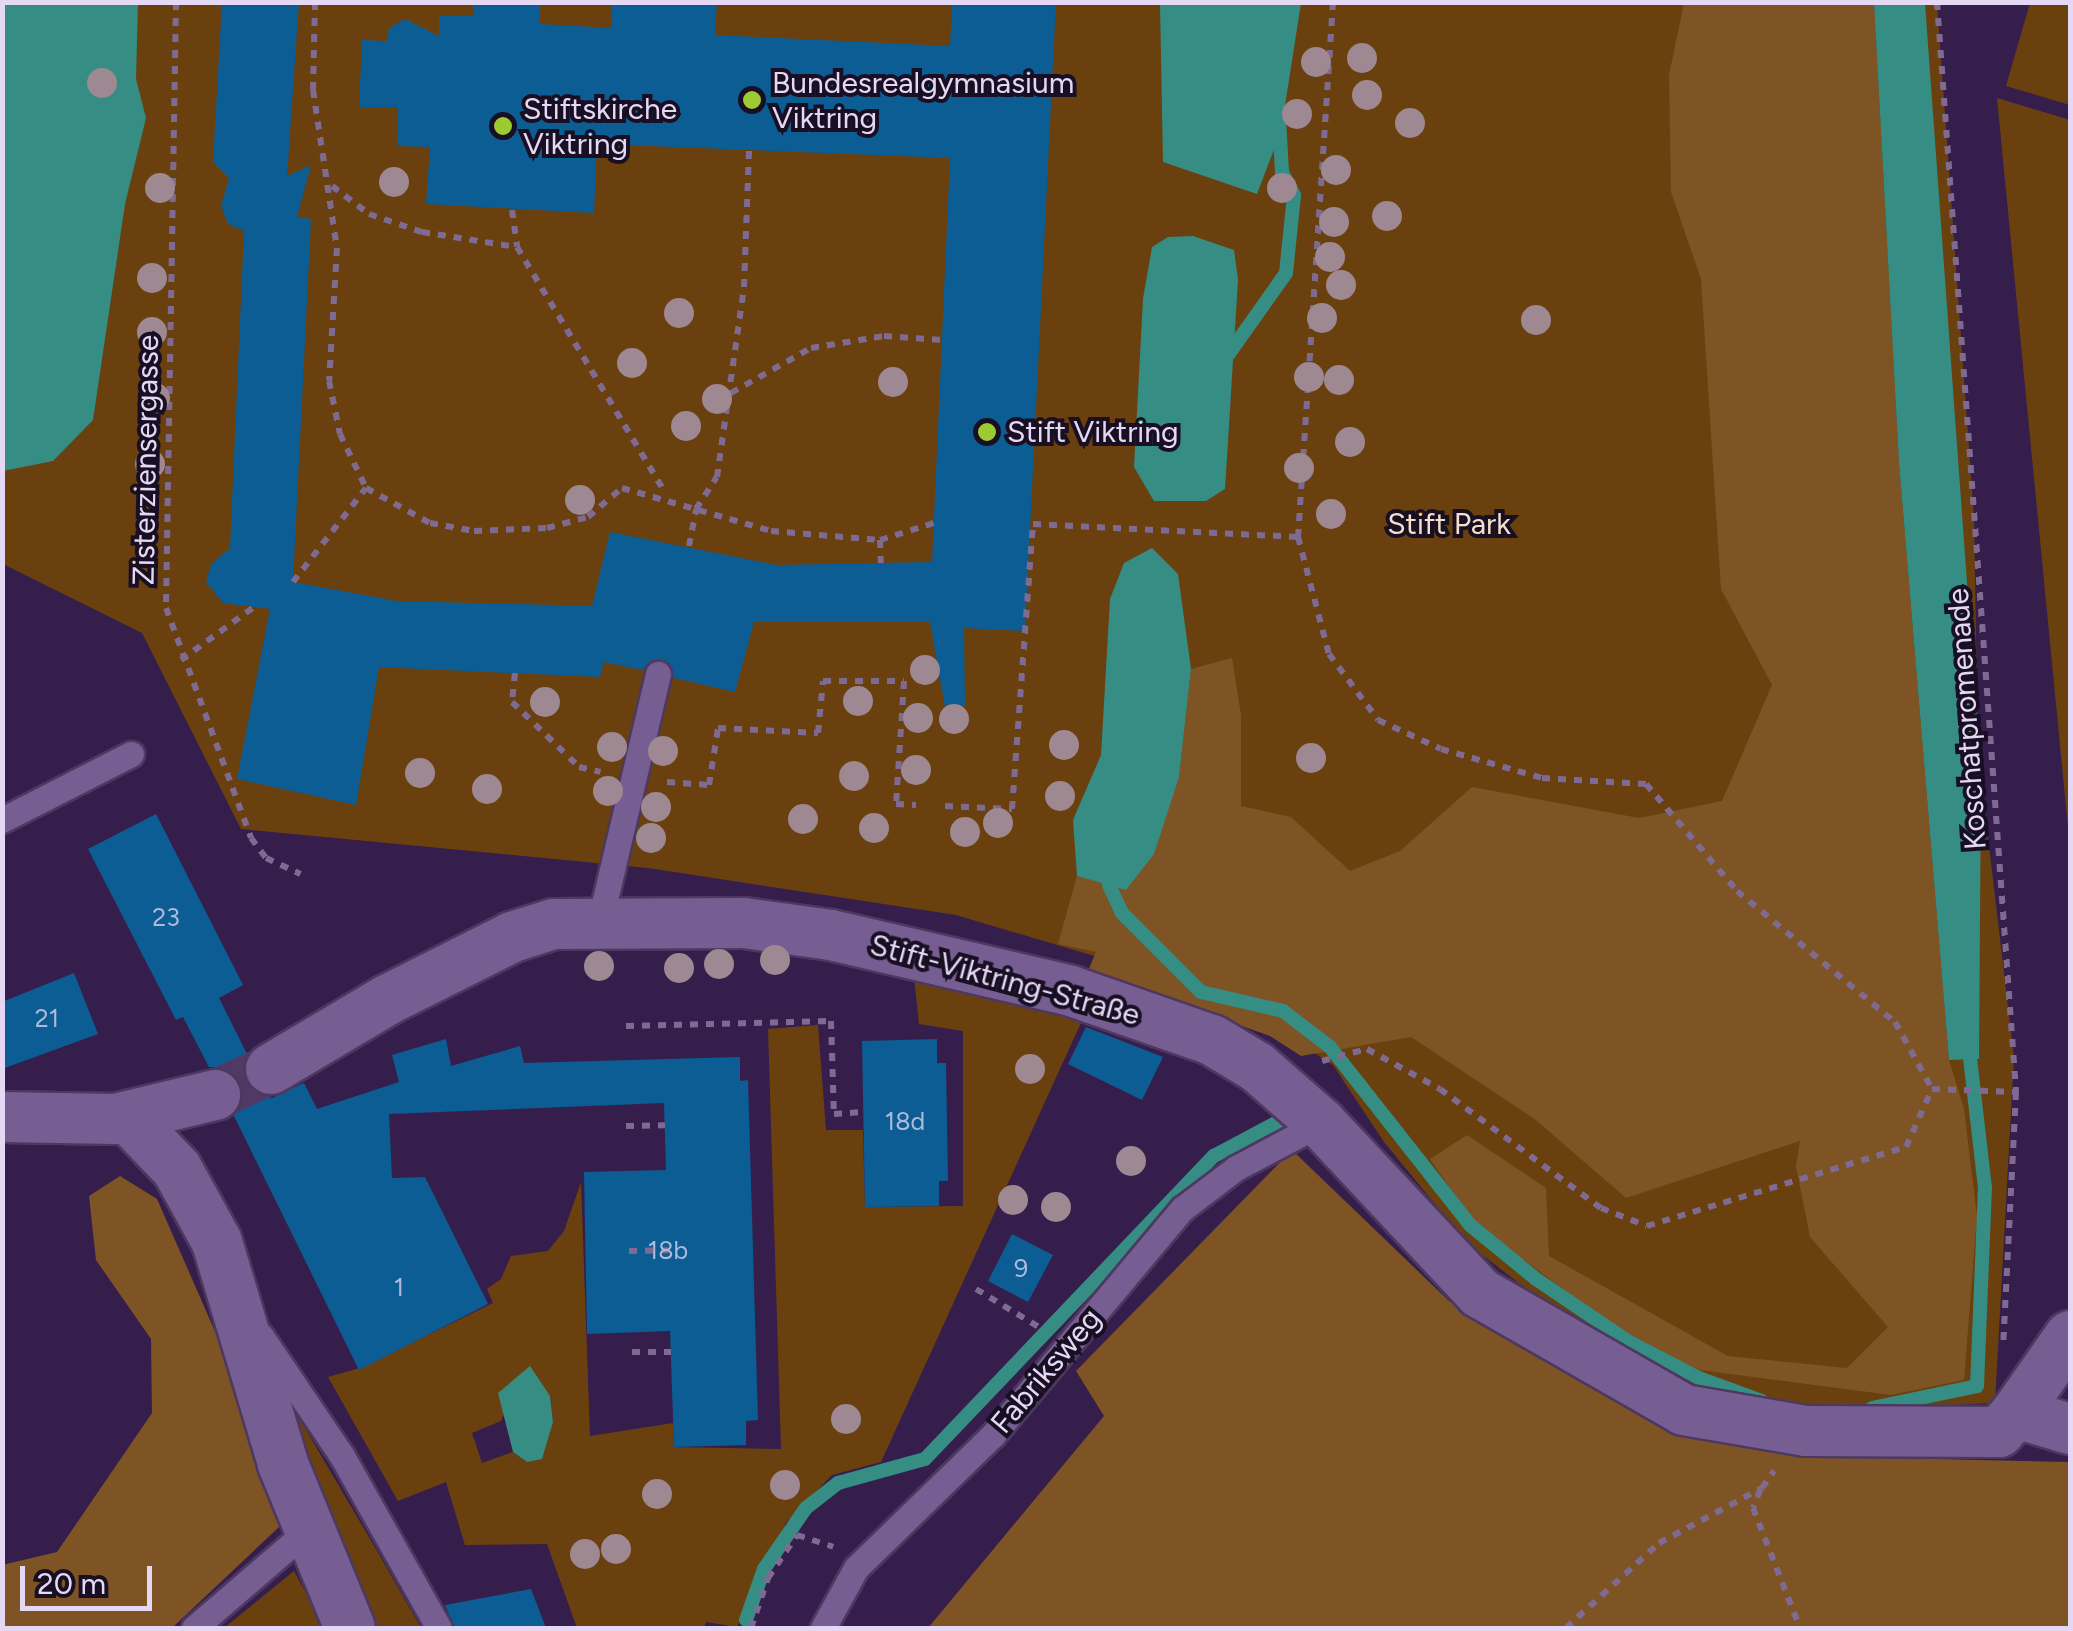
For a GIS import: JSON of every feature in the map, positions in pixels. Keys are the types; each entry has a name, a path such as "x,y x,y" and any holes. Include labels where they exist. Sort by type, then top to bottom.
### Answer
{"street":[{"name":"Stift-Viktring-Straße","path":"271,1069 512,937 554,924 744,923 831,935 1071,991 1212,1040 1258,1067 1306,1130 1480,1293 1684,1410 1805,1431 2007,1422 2070,1430"},
{"path":"2,1117 136,1115 215,1096"},
{"path":"136,1115 177,1169 218,1242 308,1530 350,1628"},
{"path":"2007,1422 2070,1336"}],"lane":[{"path":"600,921 658,674"},
{"path":"2,820 131,754"},
{"name":"Fabriksweg","path":"823,1628 867,1558 993,1435 1182,1208 1306,1130"},
{"path":"236,1299 342,1456 439,1628"},
{"path":"194,1628 308,1530"}],"path":[{"name":"Zisterziensergasse","path":"176,2 166,608 181,660 250,838 266,858 301,874"},
{"path":"315,2 312,90 331,185 337,248 329,381 340,434 366,488 430,523 474,530 547,528 588,517 622,488 666,496 771,531 880,540 934,523"},
{"path":"1333,2 1298,537 1329,654 1378,720 1441,749 1542,778 1646,784 1737,891 1895,1022 1932,1089"},
{"name":"Koschatpromenade","path":"1937,2 2016,1092 2002,1356"},
{"path":"689,546 696,509 717,476 730,394 744,288 749,148"},
{"path":"331,185 369,214 422,232 517,247"},
{"path":"512,210 517,247 666,496"},
{"path":"730,394 811,348 884,336 942,340"},
{"path":"293,582 366,488"},
{"path":"945,806 1012,808 1032,524 1298,537"},
{"path":"880,540 881,563"},
{"path":"181,660 254,607"},
{"path":"515,673 512,702 579,767 709,786 718,728 818,733 824,681 904,681 896,804 916,805"},
{"path":"626,1026 831,1021 834,1114 863,1112"},
{"path":"1307,1065 1366,1049 1440,1089 1602,1208 1647,1226 1906,1147 1932,1089"},
{"path":"1932,1089 2016,1092"},
{"path":"626,1126 664,1125"},
{"path":"628,1250 668,1250"},
{"path":"976,1289 1042,1330"},
{"path":"632,1352 671,1352"},
{"path":"1800,1628 1753,1508 1762,1488 1805,1431"},
{"path":"1566,1628 1658,1543 1762,1488"},
{"path":"751,1628 768,1578 798,1535 867,1558"}],"green space":[{"name":"Stift Park","path":"2,3 1937,3 1974,517 1978,753 2014,1057 1995,1403 1881,1408 1728,1399 1591,1339 1467,1243 1384,1142 1333,1065 1225,995 956,915 648,868 241,829 142,633 3,564"},
{"path":"2030,3 2070,3 2070,105 2006,86"},
{"path":"1997,98 2070,120 2070,848"},
{"path":"914,977 1085,1014 881,1462 832,1475 786,1523 737,1627 706,1622 704,1628 577,1628 547,1544 465,1545 446,1482 398,1501 328,1377 360,1368 493,1303 487,1289 501,1279 511,1256 548,1251 564,1231 581,1182 590,1436 673,1423 674,1447 781,1449 768,1029 818,1025 826,1130 863,1130 865,1207 963,1206 963,1031 919,1024","holes":["532,1374 550,1396 553,1422 527,1462 513,1452 482,1463 472,1433 501,1421 518,1379"]},
{"path":"299,1418 421,1628 374,1628 290,1419"},
{"path":"294,1571 325,1628 224,1628"}],"shaded area":[{"path":"3,2 138,3 136,79 146,118 125,204 93,420 53,461 3,471"},
{"path":"1160,3 1301,3 1281,131 1257,194 1163,162"},
{"path":"1684,3 1874,3 1899,463 1949,1060 1964,1109 1977,1216 1964,1380 1891,1395 1700,1370 1628,1337 1474,1223 1430,1159 1467,1135 1546,1188 1549,1256 1728,1356 1847,1368 1888,1327 1810,1237 1796,1166 1800,1141 1626,1198 1536,1120 1411,1037 1301,1056 1270,1036 1088,971 1096,952 1058,944 1077,876 1126,889 1179,777 1191,669 1232,658 1241,715 1241,806 1291,817 1350,871 1400,851 1472,787 1639,818 1722,801 1772,685 1721,589 1701,279 1671,192 1669,75"},
{"path":"1874,3 1925,3 1981,776 1979,1059 1949,1060 1899,463"},
{"path":"1193,236 1234,250 1238,280 1225,489 1206,501 1154,501 1134,467 1143,299 1152,247 1168,237"},
{"path":"1152,548 1178,574 1191,669 1179,777 1154,854 1126,890 1077,876 1073,820 1101,755 1110,599 1124,563"},
{"path":"1292,1150 1449,1301 1671,1424 1805,1456 2070,1462 2070,1628 928,1628 1104,1416 1076,1371"},
{"path":"120,1176 157,1199 235,1377 279,1527 172,1628 3,1628 2,1565 57,1552 152,1413 151,1339 96,1260 89,1196"},
{"path":"530,1366 550,1396 553,1422 542,1459 527,1462 513,1452 498,1393"}],"building":[{"name":"Stift Viktring","path":"222,2 299,2 287,176 311,165 297,217 311,219 293,582 397,601 592,606 610,532 777,565 932,562 950,158 597,144 594,213 426,204 430,147 397,146 398,107 359,107 362,40 387,41 389,28 405,19 439,36 439,15 473,16 474,2 540,2 540,24 611,28 612,2 717,2 715,35 950,46 952,2 1056,2 1025,631 964,628 965,705 945,707 930,622 754,622 735,692 674,678 661,658 642,670 604,662 600,677 379,667 356,805 237,779 270,609 223,603 206,582 211,564 230,548 244,231 228,224 221,206 229,178 213,162"},
{"path":"156,814 243,985 219,998 247,1054 246,1083 258,1094 272,1098 304,1083 317,1109 399,1082 392,1055 446,1039 451,1066 520,1046 524,1063 740,1057 740,1081 748,1080 758,1420 746,1421 746,1445 674,1447 670,1331 587,1334 584,1172 666,1170 664,1103 389,1114 392,1178 425,1177 488,1304 359,1370 234,1116 243,1087 224,1068 209,1067 183,1017 176,1020 88,849"},
{"path":"74,973 98,1034 2,1069 2,1002"},
{"path":"1086,1027 1163,1057 1142,1100 1068,1064"},
{"path":"937,1039 937,1063 946,1063 948,1181 939,1181 939,1206 865,1207 862,1041"},
{"path":"1012,1234 1053,1255 1028,1302 988,1281"},
{"path":"531,1589 546,1628 455,1628 445,1605"}],"waterway":[{"path":"1228,355 1286,273 1294,195 1282,172 1279,118"},
{"path":"1109,885 1122,913 1201,992 1283,1011 1330,1047 1470,1225 1536,1279 1629,1342 1699,1378 1762,1401"},
{"path":"1872,1408 1977,1386 1985,1188 1968,1041"},
{"path":"746,1620 764,1569 806,1508 838,1483 925,1459 1214,1156 1283,1119"}],"tunnel":[{"path":"215,1095 271,1069"}],"place":[{"name":"Bundesrealgymnasium Viktring","path":"752,100"},
{"name":"Stiftskirche Viktring","path":"503,126"},
{"name":"Stift Viktring","path":"987,432"}]}
